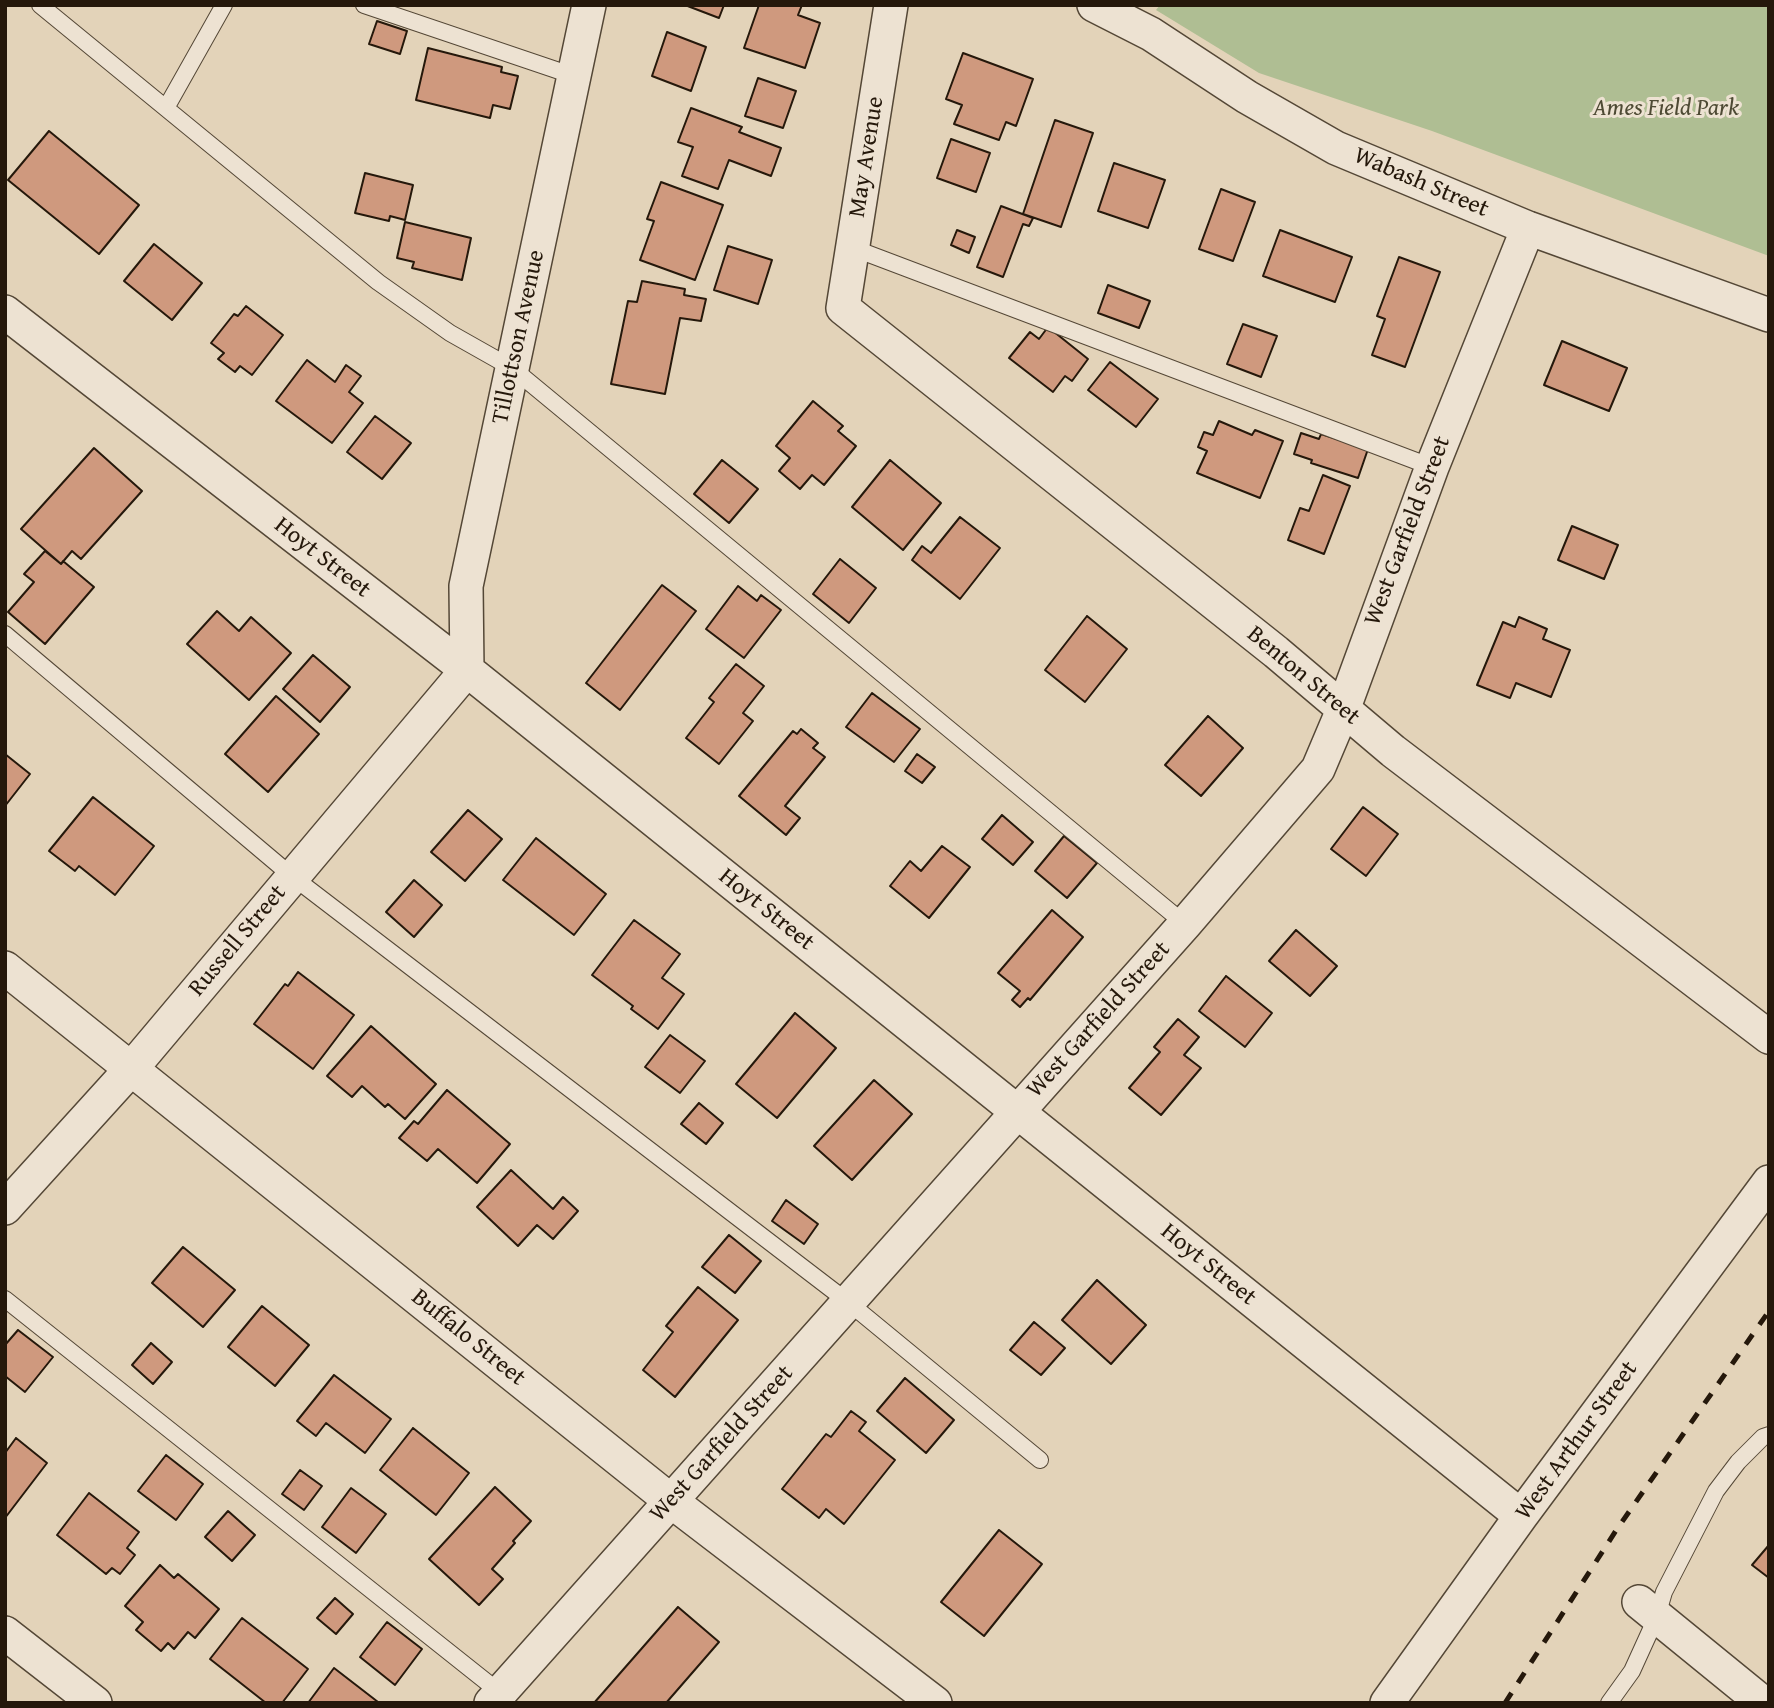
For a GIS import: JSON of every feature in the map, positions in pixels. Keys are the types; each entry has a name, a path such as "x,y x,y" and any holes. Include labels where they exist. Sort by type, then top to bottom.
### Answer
{"street":[{"name":"Tillottson Avenue","path":"467,670 466,586 589,5"},
{"name":"May Avenue","path":"844,309 891,5"},
{"name":"Wabash Street","path":"1094,5 1151,34 1247,97 1336,148 1528,228 1769,315"},
{"name":"West Garfield Street","path":"501,1699 671,1501 1185,924 1318,769 1343,710 1432,467 1528,228"},
{"name":"Benton Street","path":"844,309 1276,652 1393,751 1769,1037"},
{"name":"Hoyt Street","path":"5,312 467,670 1521,1516"},
{"name":"Russell Street","path":"5,1208 131,1069 467,670"},
{"name":"Buffalo Street","path":"5,968 671,1501 935,1703"},
{"name":"West Arthur Street","path":"1387,1703 1521,1516 1769,1182"},
{"path":"1648,1609 1763,1703"},
{"path":"5,1633 94,1703"}],"lane":[{"path":"40,5 378,282 450,333 512,368 1185,924"},
{"path":"166,108 224,5"},
{"path":"364,5 574,76"},
{"path":"853,248 1432,467"},
{"path":"5,634 293,877 848,1302 1040,1460"},
{"path":"5,1299 501,1699"},
{"path":"1609,1703 1632,1671 1648,1609 1664,1592 1716,1491 1738,1462 1763,1437 1769,1435"}],"green space":[{"name":"Ames Field Park","path":"1160,5 1769,5 1769,256 1432,131 1259,73 1156,10"}],"building":[{"path":"685,5 724,5 719,18"},
{"path":"759,5 802,5 798,15 820,23 805,68 744,48"},
{"path":"377,21 407,31 400,54 369,44"},
{"path":"667,32 706,47 691,91 652,76"},
{"path":"428,48 502,67 501,72 518,76 510,109 493,105 490,118 416,100"},
{"path":"963,53 1033,79 1016,126 1006,122 999,140 954,124 962,105 946,99"},
{"path":"758,78 796,91 783,128 745,116"},
{"path":"691,108 742,127 739,132 781,148 771,176 729,160 718,189 682,176 693,147 678,142"},
{"path":"1055,120 1093,133 1061,227 1023,214"},
{"path":"49,131 139,205 99,254 8,180"},
{"path":"951,139 990,153 976,192 937,178"},
{"path":"1114,163 1165,180 1148,228 1098,211"},
{"path":"365,173 413,185 405,220 390,216 389,221 355,213"},
{"path":"661,182 723,205 695,280 640,260 654,221 647,219"},
{"path":"1221,189 1255,202 1233,261 1199,249"},
{"path":"1001,206 1033,218 1029,226 1023,224 1003,277 977,267"},
{"path":"405,222 471,238 462,280 412,268 414,262 397,258"},
{"path":"957,230 975,237 969,253 951,245"},
{"path":"1280,230 1352,257 1335,302 1263,276"},
{"path":"154,244 202,283 172,320 124,281"},
{"path":"728,246 772,260 758,304 714,290"},
{"path":"1399,257 1440,272 1405,367 1372,355 1385,319 1377,316"},
{"path":"642,281 685,289 684,295 706,299 701,321 680,318 665,394 611,384 628,301 637,302"},
{"path":"1108,285 1150,301 1139,328 1098,313"},
{"path":"246,306 283,335 252,375 240,366 235,372 218,359 224,353 211,343 234,314 238,316"},
{"path":"1243,324 1277,336 1261,377 1227,364"},
{"path":"1048,327 1088,359 1072,381 1065,376 1053,392 1009,358 1030,332 1039,339"},
{"path":"1562,341 1627,368 1609,411 1544,385"},
{"path":"307,360 335,382 346,365 361,376 349,392 363,403 332,443 276,401"},
{"path":"1110,362 1158,399 1136,427 1088,390"},
{"path":"813,401 843,426 838,431 856,446 824,485 812,475 800,489 779,471 790,458 776,446"},
{"path":"375,416 411,443 382,479 347,452"},
{"path":"1219,421 1252,435 1255,430 1283,441 1260,498 1197,473 1207,451 1198,447 1204,432 1213,435"},
{"path":"1301,433 1319,439 1321,434 1368,449 1358,478 1311,463 1312,460 1294,454"},
{"path":"94,448 142,491 81,559 72,551 61,564 21,529"},
{"path":"722,460 758,489 729,523 694,494"},
{"path":"890,460 941,503 903,550 852,507"},
{"path":"1323,475 1350,486 1324,554 1288,540 1300,508 1309,511"},
{"path":"960,517 1000,548 960,599 912,560 922,546 931,553"},
{"path":"1572,526 1618,545 1604,579 1558,560"},
{"path":"45,551 61,564 63,561 94,587 45,644 8,612 34,582 24,574"},
{"path":"840,559 876,588 849,623 813,594"},
{"path":"662,585 696,611 620,710 586,683"},
{"path":"738,586 757,601 761,595 781,610 744,658 706,629"},
{"path":"217,611 239,631 251,617 291,653 249,700 187,644"},
{"path":"1087,616 1127,649 1085,702 1045,670"},
{"path":"1519,617 1547,629 1543,639 1570,650 1551,697 1516,683 1510,698 1477,685 1503,622 1515,627"},
{"path":"313,655 350,687 320,722 283,689"},
{"path":"736,664 764,686 743,713 753,721 719,764 686,738 714,702 709,698"},
{"path":"872,693 920,729 894,762 846,727"},
{"path":"276,696 319,734 268,792 225,754"},
{"path":"1208,716 1243,748 1201,796 1165,765"},
{"path":"801,729 818,743 813,748 825,757 785,806 800,818 786,835 739,796 793,731 797,734"},
{"path":"5,754 30,774 5,806"},
{"path":"917,754 935,767 922,783 905,771"},
{"path":"93,797 154,846 115,895 79,866 75,871 49,851"},
{"path":"1363,807 1398,834 1366,876 1331,849"},
{"path":"468,810 502,839 465,881 431,852"},
{"path":"1002,815 1033,842 1013,865 982,839"},
{"path":"1064,836 1097,863 1067,898 1035,871"},
{"path":"536,838 606,894 574,935 503,880"},
{"path":"942,846 970,867 929,918 890,886 910,861 921,871"},
{"path":"414,880 442,905 414,937 386,912"},
{"path":"1052,910 1083,937 1030,1000 1028,998 1020,1007 1012,1000 1020,991 998,973"},
{"path":"634,920 680,954 662,978 684,994 658,1029 592,975"},
{"path":"1296,930 1337,966 1310,996 1269,961"},
{"path":"298,972 354,1015 313,1069 254,1024 285,984 288,986"},
{"path":"1226,976 1272,1013 1245,1047 1199,1011"},
{"path":"795,1013 836,1048 777,1118 736,1084"},
{"path":"1178,1019 1199,1037 1184,1055 1201,1068 1161,1115 1129,1088 1160,1052 1154,1047"},
{"path":"371,1026 436,1084 405,1119 388,1104 385,1107 362,1086 352,1097 327,1076"},
{"path":"670,1035 705,1061 680,1093 645,1067"},
{"path":"874,1080 912,1114 852,1180 814,1146"},
{"path":"447,1090 510,1144 477,1183 438,1149 427,1161 399,1138 414,1121 418,1124"},
{"path":"699,1103 723,1123 706,1144 681,1124"},
{"path":"511,1170 553,1209 563,1197 578,1211 553,1239 537,1225 518,1246 477,1207"},
{"path":"786,1200 818,1224 804,1244 772,1221"},
{"path":"729,1235 761,1261 735,1293 702,1267"},
{"path":"183,1247 235,1290 203,1327 152,1283"},
{"path":"1097,1280 1146,1325 1111,1364 1062,1320"},
{"path":"698,1287 738,1320 675,1397 643,1370 673,1332 666,1326"},
{"path":"262,1306 309,1345 275,1386 228,1347"},
{"path":"1034,1322 1065,1348 1041,1375 1010,1350"},
{"path":"18,1330 53,1357 25,1392 5,1376 5,1345"},
{"path":"151,1343 172,1362 153,1384 132,1365"},
{"path":"334,1375 391,1419 365,1453 326,1423 316,1436 297,1421"},
{"path":"905,1378 954,1420 926,1453 877,1411"},
{"path":"851,1411 866,1422 859,1431 895,1460 844,1524 826,1509 819,1518 782,1489 826,1434 831,1437"},
{"path":"413,1428 469,1473 436,1515 380,1470"},
{"path":"16,1438 47,1463 5,1518 5,1453"},
{"path":"166,1455 203,1484 176,1520 138,1491"},
{"path":"300,1470 322,1486 304,1510 282,1494"},
{"path":"495,1487 531,1521 492,1569 503,1579 479,1605 429,1559"},
{"path":"351,1488 386,1514 356,1553 322,1527"},
{"path":"89,1493 139,1532 127,1548 135,1555 120,1574 112,1568 106,1574 57,1535"},
{"path":"228,1511 255,1535 232,1561 205,1537"},
{"path":"999,1530 1042,1564 984,1636 941,1602"},
{"path":"1769,1545 1769,1578 1752,1565"},
{"path":"160,1565 174,1578 178,1574 219,1609 195,1638 188,1632 174,1649 168,1643 161,1651 136,1630 143,1622 125,1606"},
{"path":"335,1598 353,1614 336,1634 317,1618"},
{"path":"678,1607 719,1642 666,1703 594,1703"},
{"path":"242,1618 308,1669 282,1703 266,1703 210,1659"},
{"path":"387,1622 422,1649 395,1685 360,1657"},
{"path":"334,1668 378,1702 308,1703"}],"railway":[{"path":"1505,1703 1617,1529 1769,1311"}]}
